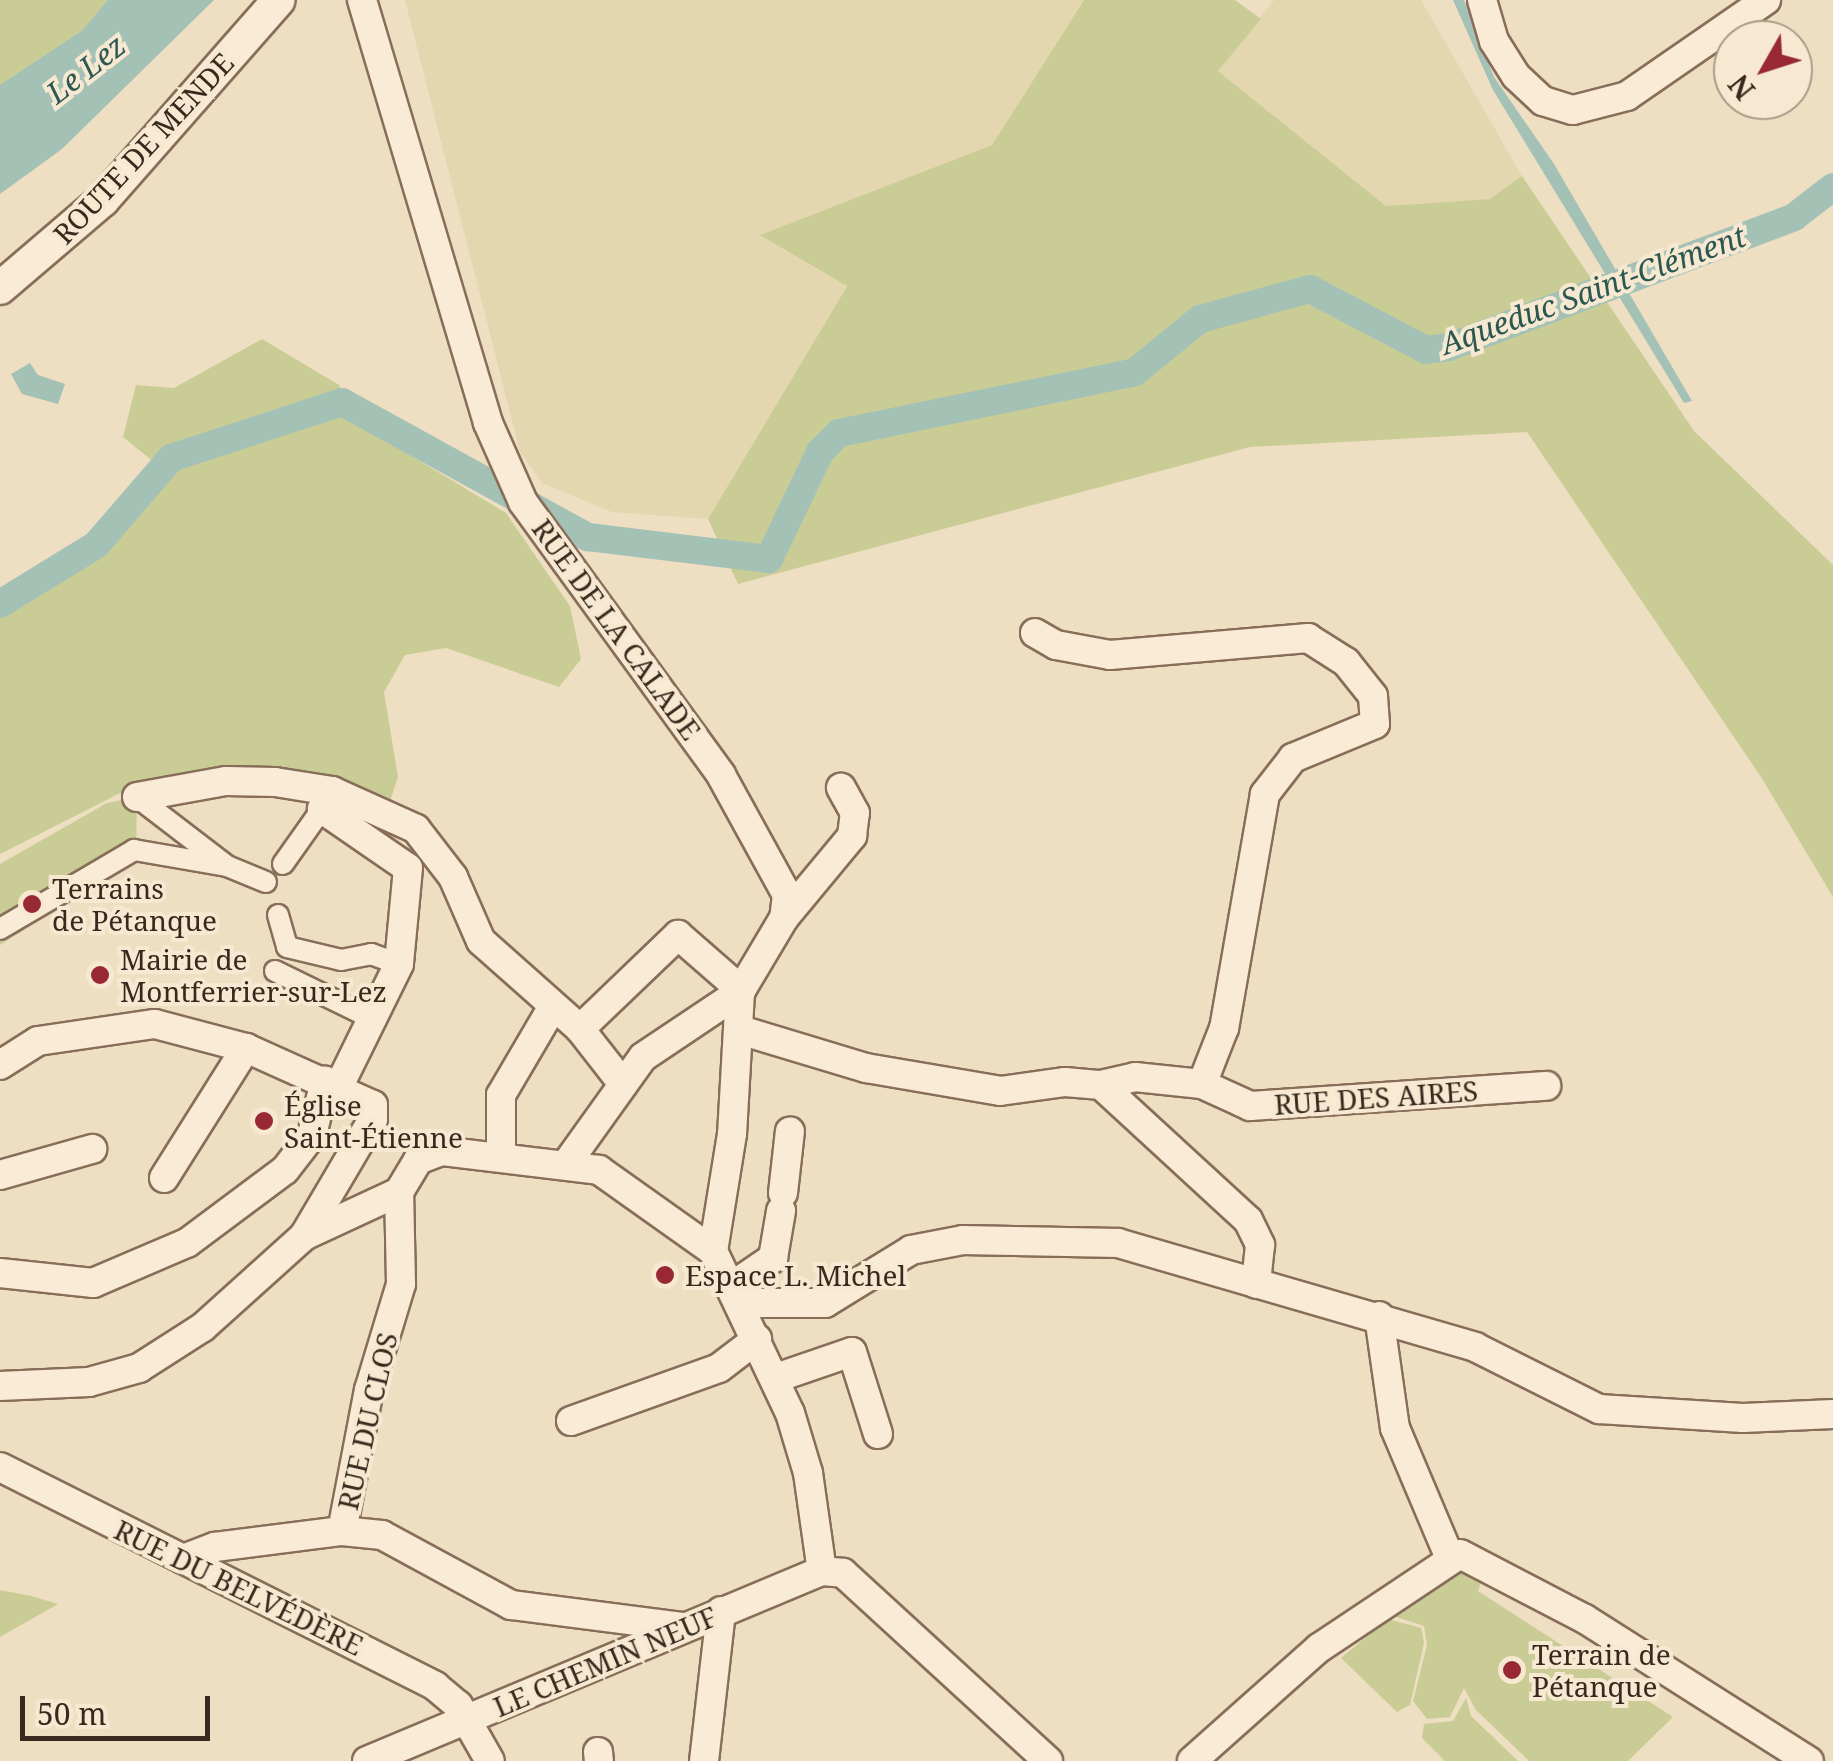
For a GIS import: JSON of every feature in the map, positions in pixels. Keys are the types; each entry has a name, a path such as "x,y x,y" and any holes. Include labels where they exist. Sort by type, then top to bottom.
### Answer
{"street":[{"name":"ROUTE DE MENDE","path":"0,288 103,200 279,0"},
{"name":"RUE DE LA CALADE","path":"362,0 488,423 523,502 721,775 787,895 784,918"},
{"path":"1482,0 1494,42 1516,76 1543,101 1573,110 1627,96 1766,0"},
{"path":"1035,632 1056,645 1110,654 1308,638 1346,662 1373,696 1375,724 1293,758 1265,794 1224,1028 1202,1084"},
{"path":"137,797 226,781 327,800 416,829 454,877 482,941 552,1008 580,1029 623,1084"},
{"path":"567,1163 623,1084 669,1035 741,991 784,918 852,836 855,813 841,788"},
{"path":"137,797 226,866"},
{"path":"283,864 327,800"},
{"path":"0,1273 92,1283 187,1243 285,1170 312,1135 332,1084 375,1020 399,964 408,868 327,800"},
{"path":"0,929 134,850 226,866 266,882"},
{"path":"278,915 287,947 340,960 371,954 399,964"},
{"path":"580,1029 678,935 741,991 732,1134 713,1251"},
{"path":"275,971 375,1020"},
{"path":"501,1157 501,1095 552,1008"},
{"path":"0,1065 38,1041 136,1024 246,1048 373,1105 365,1133 304,1236"},
{"name":"RUE DES AIRES","path":"740,1030 866,1068 970,1088 1100,1086 1135,1077 1202,1084 1250,1106 1546,1086"},
{"path":"164,1178 246,1048"},
{"path":"1100,1086 1248,1220 1260,1245 1256,1284"},
{"path":"737,1294 774,1258 790,1131"},
{"path":"0,1176 92,1149"},
{"path":"0,1386 76,1384 139,1368 202,1327 304,1236 399,1192 424,1155 567,1163 616,1177 713,1251 737,1294 776,1378 803,1450 821,1559 843,1572 1048,1761"},
{"name":"RUE DU CLOS","path":"399,1192 401,1284 369,1390 342,1531 382,1535 511,1605 682,1627"},
{"path":"737,1294 825,1302 911,1250 963,1240 1118,1242 1380,1316 1474,1347 1600,1409 1743,1418 1833,1414"},
{"path":"1380,1316 1395,1428 1449,1556"},
{"path":"572,1420 719,1368 757,1339"},
{"path":"776,1378 852,1352 878,1434"},
{"name":"RUE DU BELVÉDÈRE","path":"0,1467 435,1686 468,1720 490,1761"},
{"path":"183,1558 215,1547 342,1531"},
{"path":"1192,1761 1319,1648 1449,1556 1467,1555 1584,1619 1809,1761"},
{"name":"LE CHEMIN NEUF","path":"367,1761 720,1611 821,1559"},
{"path":"704,1761 720,1611"}],"shaded area":[{"path":"405,0 1084,0 992,145 761,235 847,285 708,519 612,512 542,483 520,452"},
{"path":"1274,0 1421,0 1522,176 1491,199 1386,206 1218,71"}],"green space":[{"path":"0,0 144,0 0,102"},
{"path":"1084,0 1235,0 1261,19 1218,71 1386,206 1490,199 1522,176 1694,431 1833,565 1833,897 1761,777 1527,432 1250,447 738,584 708,519 847,286 760,235 992,145"},
{"path":"262,339 339,385 357,423 506,513 570,606 581,659 559,687 446,648 405,655 384,692 398,777 390,801 333,781 134,786 0,854 0,595 95,536 155,463 123,437 136,385 174,388"},
{"name":"Terrains de Pétanque","path":"137,797 136,859 0,945 0,864 107,803"},
{"name":"Terrain de Pétanque","path":"1457,1562 1483,1576 1478,1591 1673,1717 1628,1761 1529,1761 1476,1710 1464,1688 1450,1717 1427,1719 1413,1701 1427,1645 1424,1626 1390,1615"},
{"path":"0,1590 31,1596 58,1604 0,1637"},
{"path":"1388,1619 1421,1628 1424,1643 1410,1705 1397,1712 1341,1658"},
{"path":"1466,1698 1471,1716 1518,1761 1445,1761 1422,1738 1424,1724 1453,1721"}],"water":[{"name":"Le Lez","path":"108,0 214,0 62,149 0,194 0,85 83,30"},
{"path":"1453,0 1464,0 1494,77 1554,164 1692,401 1684,403 1493,90"},
{"path":"30,363 38,375 65,384 58,404 22,394 11,374"}],"waterway":[{"name":"Aqueduc Saint-Clément","path":"0,604 96,545 171,458 342,402 588,537 769,559 820,452 839,433 1135,372 1200,319 1310,289 1426,350 1449,347 1794,217 1833,187"}],"place":[{"name":"Terrains de Pétanque","path":"32,904"},
{"name":"Mairie de Montferrier-sur-Lez","path":"100,975"},
{"name":"Église Saint-Étienne","path":"264,1121"},
{"name":"Espace L. Michel","path":"665,1275"},
{"name":"Terrain de Pétanque","path":"1512,1670"}]}
